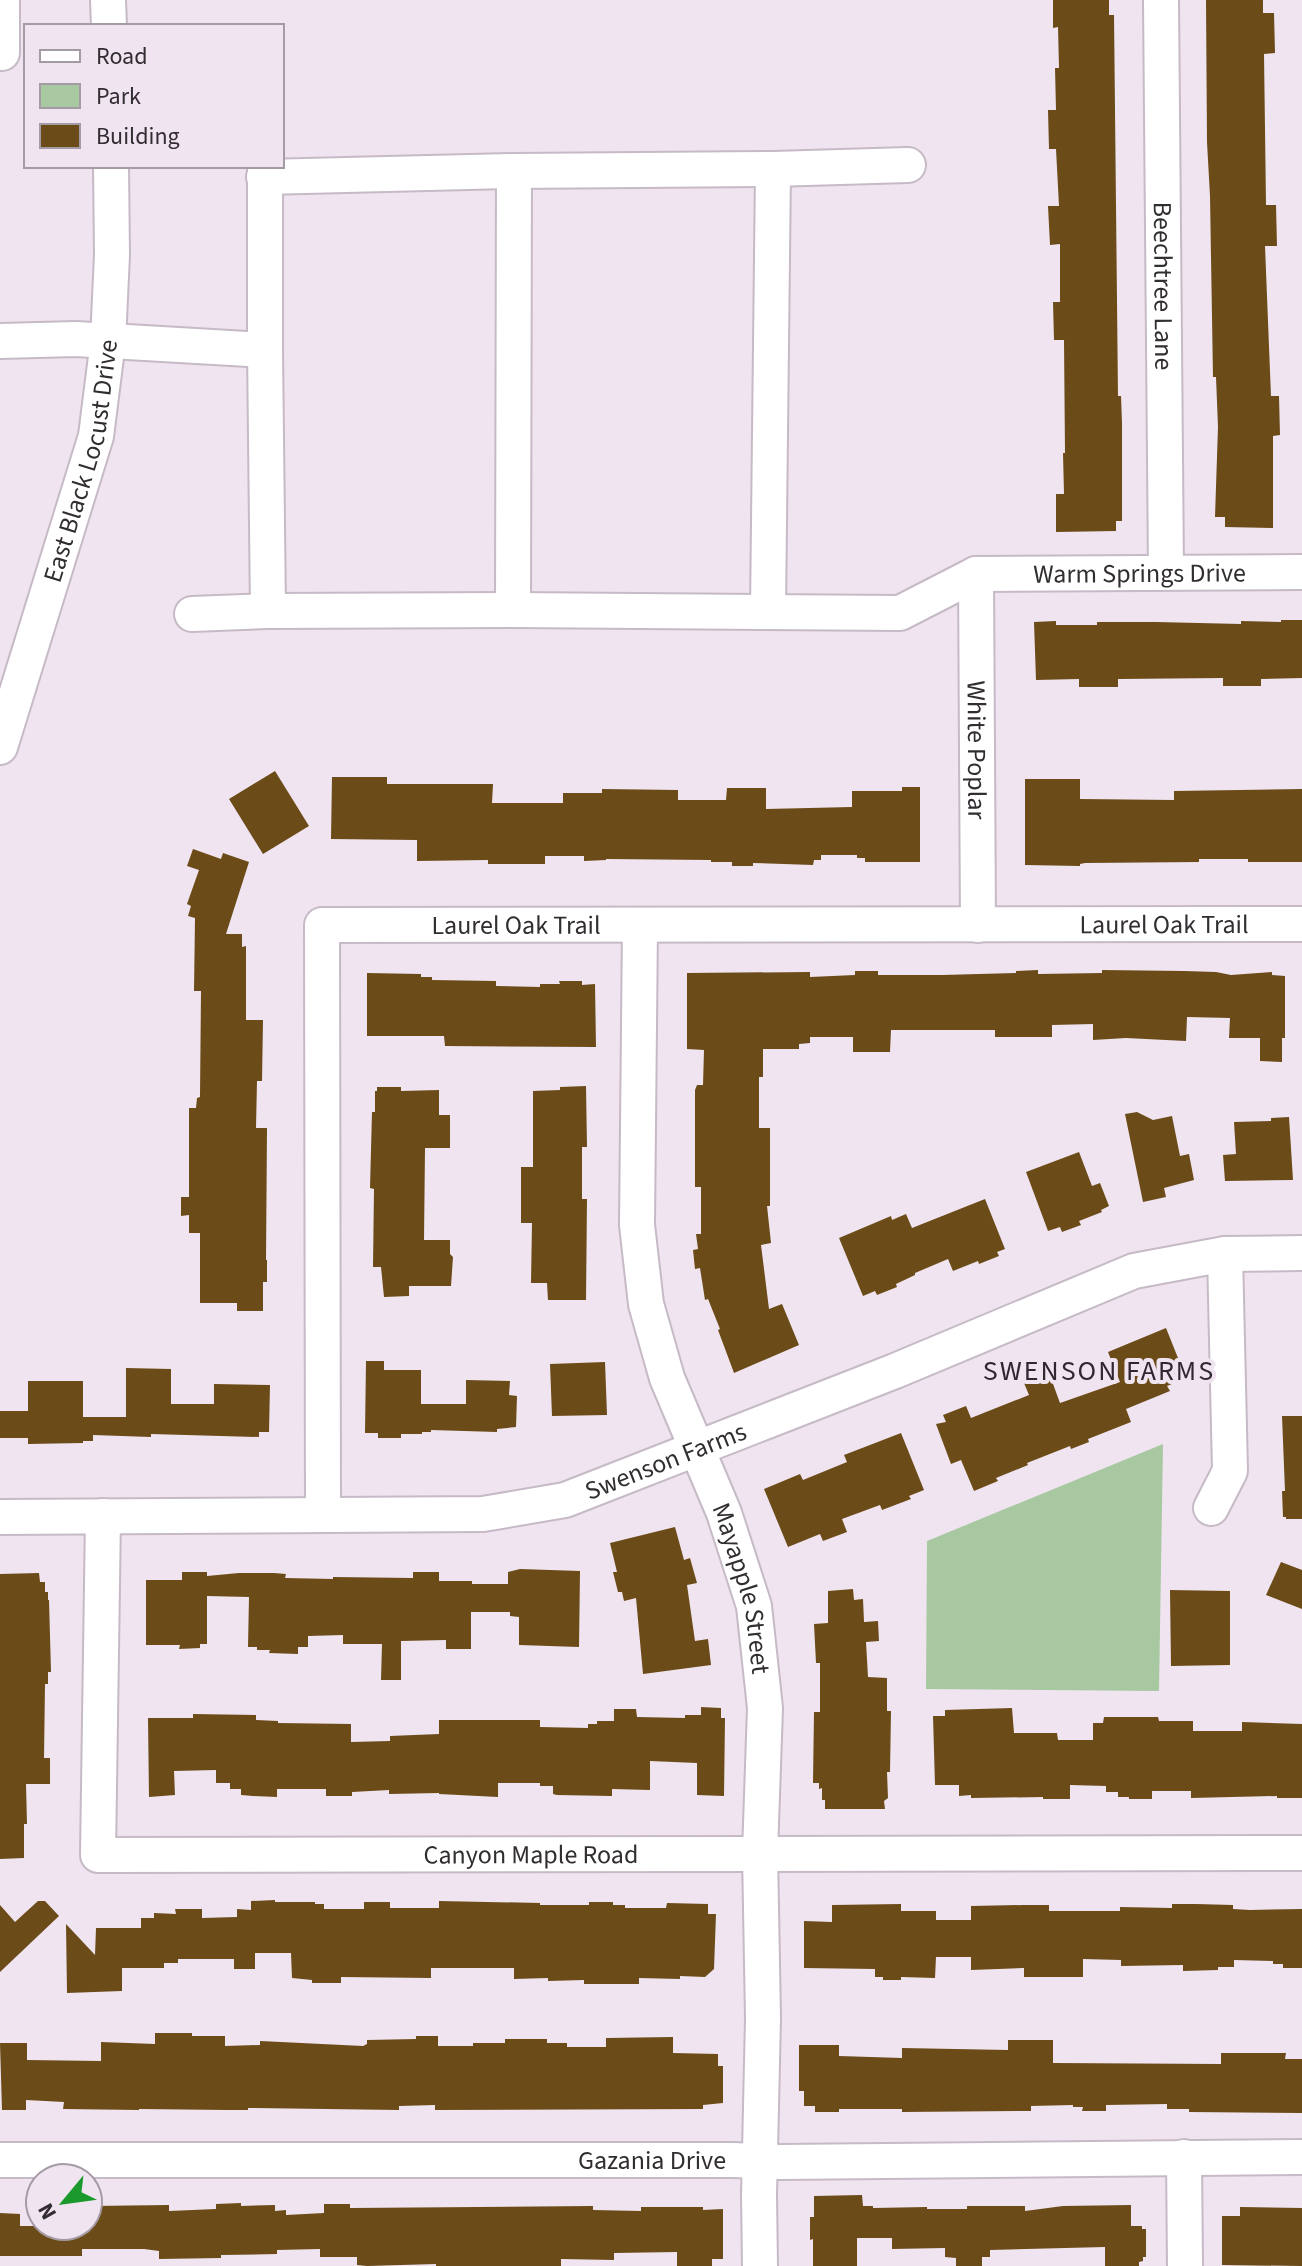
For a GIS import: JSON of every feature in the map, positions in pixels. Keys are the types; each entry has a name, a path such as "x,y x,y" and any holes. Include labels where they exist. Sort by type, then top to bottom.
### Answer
{"street":[{"path":"2,0 9,53"},
{"path":"108,0 109,24"},
{"name":"Beechtree Lane","path":"1161,0 1166,572"},
{"path":"268,611 264,172 773,169 908,165"},
{"name":"East Black Locust Drive","path":"0,747 96,436 108,341 112,255 111,168"},
{"path":"768,611 773,169"},
{"path":"513,610 514,171"},
{"path":"0,341 108,341 265,350"},
{"name":"Warm Springs Drive","path":"976,574 1302,572"},
{"path":"192,614 513,610 900,613 976,574"},
{"name":"White Poplar","path":"976,574 978,925"},
{"name":"Laurel Oak Trail","path":"323,1515 322,925 1302,924"},
{"name":"Mayapple Street","path":"640,926 638,1241 646,1304 667,1378 724,1513 754,1606 765,1708 760,1853 763,2018 760,2266"},
{"name":"Swenson Farms","path":"0,1517 483,1514 565,1500 895,1371 1134,1271 1225,1254 1302,1253"},
{"path":"1211,1508 1230,1471 1225,1254"},
{"name":"Canyon Maple Road","path":"103,1516 98,1855 1302,1853"},
{"path":"1184,2157 1185,2266"},
{"name":"Gazania Drive","path":"0,2160 760,2161 1302,2157"}],"green space":[{"path":"1163,1444 1159,1691 926,1689 927,1541"}],"building":[{"path":"1053,0 1109,0 1109,15 1114,15 1118,396 1121,396 1122,423 1122,521 1116,521 1116,531 1056,532 1056,494 1064,494 1065,453 1064,340 1054,340 1053,302 1060,302 1060,244 1050,245 1048,206 1059,206 1056,149 1049,149 1048,110 1056,110 1055,68 1059,68 1058,27 1053,28"},
{"path":"1206,0 1263,0 1263,13 1274,13 1275,53 1264,54 1266,205 1276,205 1277,246 1265,246 1271,396 1279,396 1280,435 1273,436 1273,528 1225,527 1225,517 1215,517 1218,427 1216,377 1213,377"},
{"path":"1302,620 1302,678 1261,679 1261,686 1223,686 1223,678 1118,679 1118,687 1079,687 1079,679 1036,680 1034,622 1056,621 1056,625 1097,625 1097,622 1241,624 1241,621"},
{"path":"275,771 309,826 263,854 229,799"},
{"path":"332,777 387,777 387,784 493,784 492,803 563,803 563,793 602,793 602,789 678,790 678,800 726,800 727,788 766,788 766,809 852,807 852,791 902,791 902,787 920,787 920,862 865,862 865,858 857,858 857,855 821,855 821,860 814,860 813,865 753,863 753,866 732,866 732,862 711,860 584,861 584,856 545,856 545,864 488,864 488,860 417,861 417,840 331,839"},
{"path":"1025,779 1080,779 1080,799 1174,800 1174,791 1302,789 1302,862 1199,859 1199,862 1025,865"},
{"path":"193,849 221,859 223,853 249,862 226,934 242,934 242,947 246,946 246,1020 263,1020 262,1081 257,1081 256,1128 267,1128 267,1282 263,1282 263,1311 237,1311 237,1303 200,1303 200,1233 189,1233 189,1215 181,1216 181,1197 189,1197 189,1108 196,1108 197,1098 200,1097 201,991 194,991 195,918 188,916 191,906 187,904 199,870 187,866"},
{"path":"1038,970 1038,974 1102,973 1102,970 1216,972 1231,975 1272,972 1272,975 1285,976 1282,1062 1260,1061 1260,1038 1229,1038 1230,1018 1187,1017 1186,1041 1093,1040 1093,1024 1052,1025 1052,1037 995,1037 995,1030 891,1030 890,1052 853,1052 853,1037 810,1037 810,1043 799,1044 799,1049 763,1049 763,1077 759,1077 759,1128 770,1128 770,1206 767,1206 771,1243 761,1245 769,1309 782,1304 799,1345 734,1373 720,1329 708,1299 705,1300 700,1268 695,1269 693,1250 698,1249 696,1234 701,1234 701,1187 695,1187 695,1090 697,1085 703,1085 704,1050 687,1049 687,973 810,972 810,977 855,975 855,971 878,971 878,975 942,975"},
{"path":"367,973 421,974 421,977 432,977 432,980 496,981 496,986 540,987 540,984 560,984 559,981 595,984 596,1047 445,1046 444,1036 367,1036"},
{"path":"586,1086 587,1147 582,1147 582,1199 587,1199 586,1300 548,1300 547,1283 531,1283 532,1223 521,1223 521,1167 533,1167 533,1091"},
{"path":"377,1087 401,1087 401,1091 439,1090 439,1115 450,1115 450,1148 425,1148 424,1240 450,1240 450,1254 453,1257 451,1286 409,1286 409,1296 384,1297 381,1267 373,1267 374,1189 370,1188 372,1112 375,1112"},
{"path":"1137,1112 1153,1120 1172,1116 1180,1156 1189,1154 1194,1180 1164,1188 1166,1197 1143,1202 1125,1114"},
{"path":"1289,1117 1293,1180 1225,1181 1223,1155 1236,1154 1234,1122"},
{"path":"1079,1152 1092,1186 1100,1183 1109,1206 1079,1221 1081,1225 1062,1232 1060,1227 1048,1231 1026,1172"},
{"path":"985,1199 1005,1249 997,1252 999,1256 953,1271 948,1259 915,1273 896,1284 897,1287 877,1295 875,1291 863,1296 839,1238 891,1216 892,1220 906,1214 912,1228"},
{"path":"1166,1328 1186,1378 1167,1386 1170,1391 1126,1409 1131,1422 1088,1439 1089,1442 1027,1463 974,1491 961,1460 951,1464 936,1424 946,1422 943,1415 966,1406 971,1418 1029,1395 1024,1383 1049,1373 1060,1403 1120,1382 1108,1352"},
{"path":"366,1361 384,1361 384,1370 421,1370 421,1404 466,1404 466,1380 510,1381 509,1395 517,1396 516,1427 497,1429 497,1432 431,1430 422,1434 401,1434 401,1438 378,1438 378,1433 365,1433"},
{"path":"605,1362 607,1415 552,1416 550,1364"},
{"path":"126,1368 171,1369 171,1404 214,1404 214,1384 270,1385 269,1432 259,1432 259,1437 93,1435 93,1441 83,1443 28,1444 28,1438 0,1438 0,1411 28,1411 28,1381 83,1381 83,1417 126,1417"},
{"path":"1282,1416 1302,1416 1302,1519 1283,1517"},
{"path":"901,1433 924,1490 909,1496 911,1499 882,1510 880,1505 842,1519 847,1532 823,1541 820,1534 788,1547 764,1489 800,1474 803,1480 847,1462 844,1455"},
{"path":"675,1527 684,1560 690,1558 697,1583 687,1585 695,1641 708,1639 711,1665 643,1674 636,1598 624,1601 622,1592 618,1592 610,1543"},
{"path":"1281,1562 1302,1570 1302,1609 1266,1595"},
{"path":"520,1569 580,1571 579,1647 519,1645 519,1617 510,1616 510,1612 471,1612 471,1649 446,1649 446,1640 401,1641 401,1680 381,1680 382,1644 343,1644 343,1635 308,1636 308,1647 298,1647 298,1654 257,1650 257,1647 248,1647 249,1597 207,1596 207,1644 200,1644 200,1648 179,1649 180,1645 146,1645 146,1580 182,1580 182,1572 207,1572 207,1576 274,1573 286,1574 285,1578 333,1579 413,1578 413,1572 439,1572 439,1581 508,1584 508,1572"},
{"path":"39,1573 40,1582 45,1582 49,1600 51,1672 48,1672 48,1684 45,1684 44,1758 50,1758 50,1784 26,1784 24,1858 0,1859 0,1574"},
{"path":"853,1589 854,1600 863,1599 864,1622 878,1621 879,1641 866,1642 868,1677 887,1678 887,1711 891,1711 890,1772 887,1772 888,1798 884,1801 885,1809 825,1809 822,1788 819,1789 819,1783 813,1783 814,1712 820,1712 820,1663 816,1663 814,1624 828,1623 828,1591"},
{"path":"1170,1590 1230,1591 1230,1665 1171,1666"},
{"path":"701,1707 721,1708 721,1718 725,1718 724,1796 697,1795 697,1763 650,1761 650,1790 612,1789 612,1796 557,1795 553,1794 553,1786 540,1786 540,1783 498,1783 498,1797 389,1794 389,1790 352,1792 352,1796 326,1796 326,1789 277,1789 277,1797 253,1796 241,1795 241,1789 230,1789 230,1783 216,1783 216,1770 174,1771 175,1795 149,1797 148,1718 193,1718 193,1714 256,1715 256,1720 278,1723 351,1724 351,1742 390,1741 390,1736 439,1734 439,1720 540,1720 540,1727 588,1728 588,1724 597,1724 597,1721 614,1721 614,1709 636,1709 637,1717 685,1718 685,1715 701,1715"},
{"path":"1012,1708 1014,1733 1057,1733 1058,1740 1093,1740 1093,1723 1103,1723 1104,1717 1158,1717 1159,1721 1193,1721 1193,1731 1242,1731 1242,1722 1302,1724 1302,1798 1191,1798 1191,1791 1152,1791 1152,1799 1129,1799 1118,1797 1118,1792 1106,1792 1106,1786 1070,1785 1070,1799 971,1798 971,1795 959,1796 959,1785 935,1785 933,1716 945,1716 945,1710"},
{"path":"38,1901 45,1901 59,1916 0,1972 0,1905 15,1922"},
{"path":"251,1901 315,1902 324,1904 324,1909 364,1909 364,1902 390,1902 390,1908 439,1908 439,1901 540,1905 613,1902 613,1905 625,1905 625,1908 666,1908 667,1903 708,1904 708,1914 716,1914 714,1969 705,1977 639,1978 639,1984 514,1979 514,1968 431,1968 431,1978 341,1977 341,1983 312,1983 312,1980 292,1978 291,1953 255,1953 255,1969 234,1969 234,1959 178,1959 178,1963 164,1963 164,1968 122,1968 122,1991 67,1993 66,1924 95,1955 96,1928 141,1928 141,1918 154,1918 154,1913 176,1914 175,1909 202,1909 202,1918 237,1917 237,1909 251,1910"},
{"path":"901,1904 901,1911 936,1911 936,1920 971,1920 971,1906 1049,1905 1049,1911 1120,1911 1120,1907 1172,1908 1172,1904 1233,1905 1233,1909 1250,1910 1302,1909 1302,1968 1283,1968 1283,1964 1273,1964 1273,1961 1234,1960 1234,1967 1183,1971 1183,1965 1121,1966 1121,1960 1083,1959 1083,1977 1024,1977 1024,1968 971,1970 971,1957 936,1957 935,1978 883,1980 883,1977 875,1977 875,1969 804,1968 804,1921 832,1922 832,1905"},
{"path":"155,2033 225,2036 225,2046 260,2045 260,2041 363,2046 367,2040 438,2036 438,2046 505,2043 505,2039 547,2039 547,2043 567,2043 567,2047 606,2047 606,2038 673,2037 673,2053 718,2054 718,2066 723,2066 723,2103 703,2105 703,2109 435,2110 435,2105 399,2106 399,2110 139,2110 63,2109 64,2102 26,2100 26,2110 2,2110 0,2043 27,2043 27,2060 101,2061 101,2042 155,2044"},
{"path":"1008,2040 1053,2040 1053,2063 1221,2064 1221,2053 1286,2053 1285,2059 1302,2059 1302,2113 1189,2112 1189,2109 1167,2109 1167,2104 1106,2105 1106,2111 1082,2111 1083,2107 1073,2105 1031,2106 1031,2111 839,2109 839,2112 815,2112 815,2106 804,2106 804,2091 799,2091 799,2045 839,2045 839,2056 902,2058 902,2048 1008,2050"},
{"path":"862,2195 863,2206 873,2208 1025,2206 1025,2211 1063,2206 1131,2205 1131,2226 1146,2229 1146,2257 1139,2262 1139,2266 1105,2266 1105,2247 990,2250 990,2257 982,2257 982,2266 956,2266 956,2258 945,2257 945,2248 892,2249 892,2238 857,2238 857,2266 813,2266 810,2217 814,2217 814,2196"},
{"path":"216,2204 275,2205 275,2211 286,2210 286,2215 324,2213 324,2204 350,2204 350,2208 593,2206 593,2210 641,2211 641,2207 723,2209 723,2259 712,2259 712,2266 677,2266 677,2252 614,2253 614,2260 561,2259 561,2266 367,2266 357,2265 357,2257 320,2257 320,2249 221,2255 221,2258 159,2259 159,2251 144,2249 82,2249 82,2256 0,2256 0,2213 20,2214 24,2242 104,2242 104,2206 169,2205 169,2211 216,2209"},
{"path":"1240,2207 1302,2208 1302,2266 1222,2265 1222,2216 1240,2216"}],"district":[{"name":"SWENSON FARMS","path":"1099,1370"}]}
